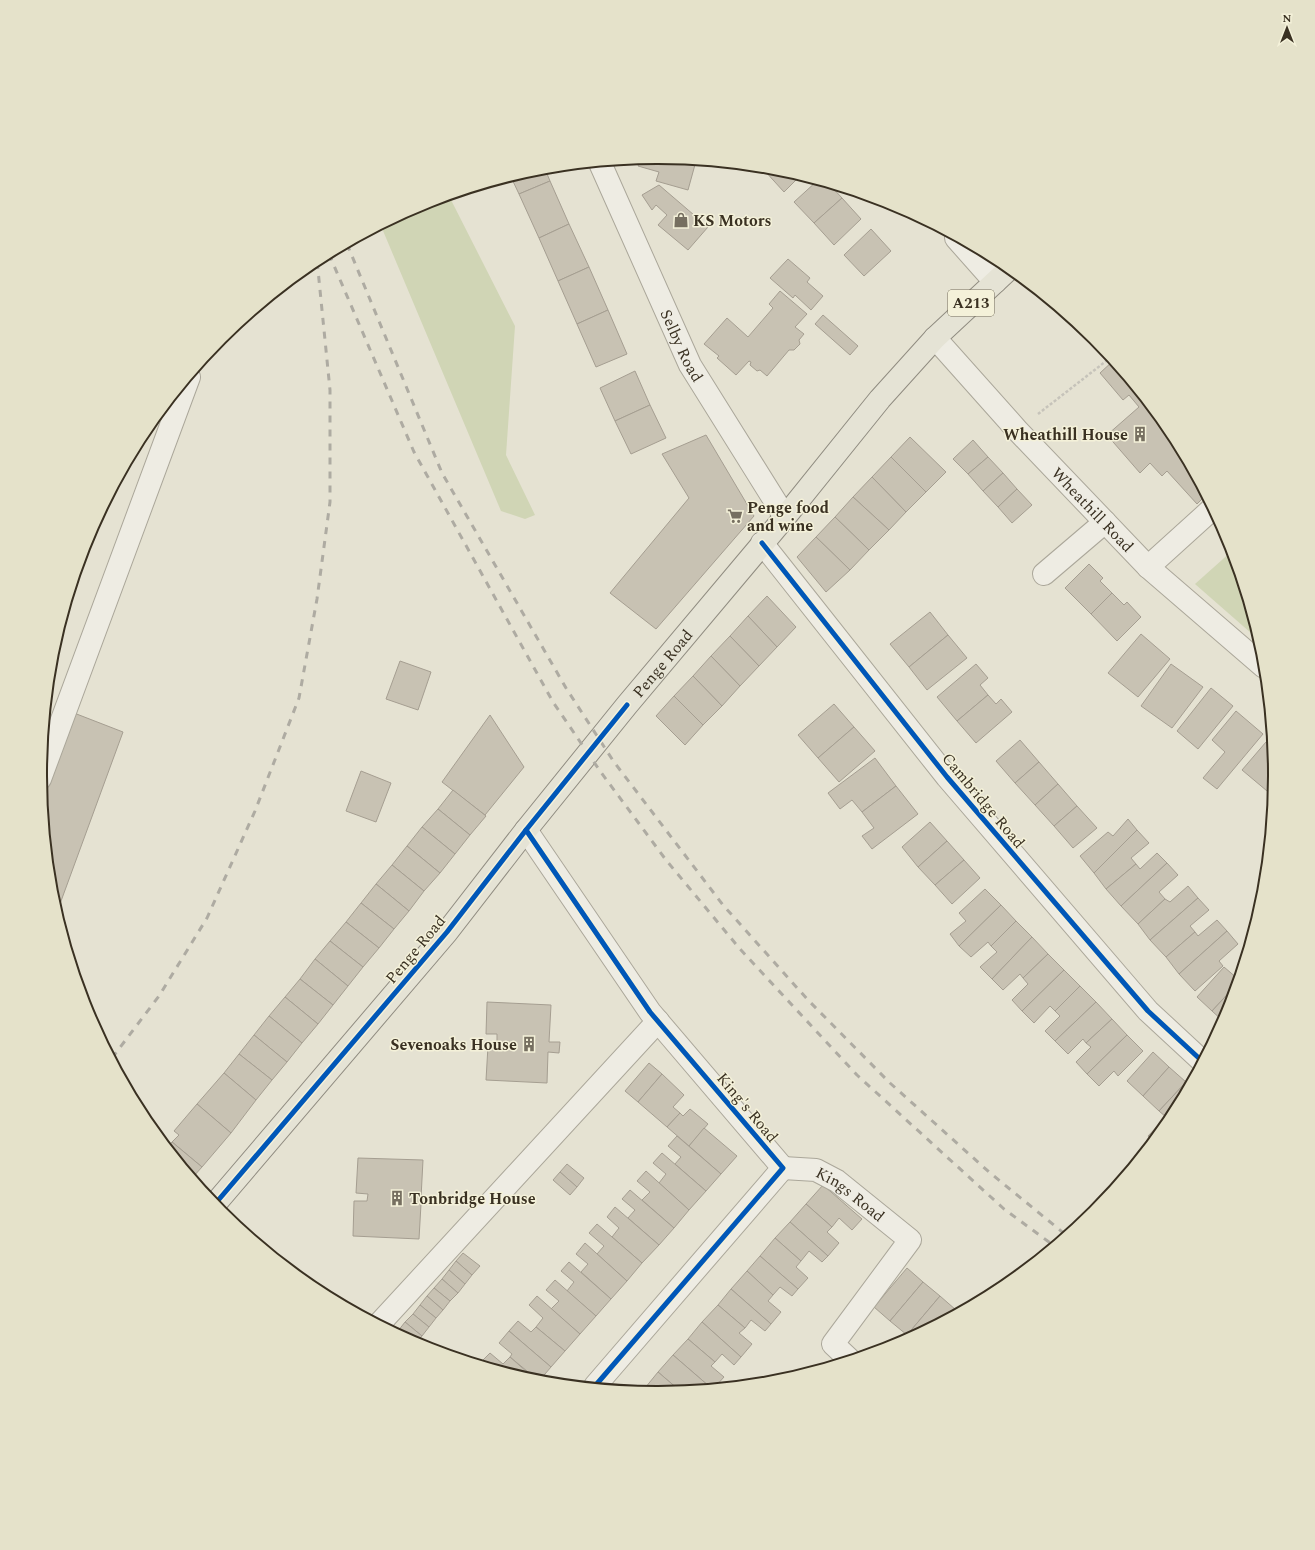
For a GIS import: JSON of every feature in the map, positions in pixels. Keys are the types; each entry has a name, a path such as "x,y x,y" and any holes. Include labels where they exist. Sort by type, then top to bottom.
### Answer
{"main road":[{"name":"A213","path":"935,338 1002,275"},
{"name":"Penge Road","path":"219,1199 447,932 526,830 671,650 785,517 880,399 935,338"}],"street":[{"name":"Selby Road","path":"602,168 690,365 785,517"},
{"path":"976,254 1002,275"},
{"name":"Wheathill Road","path":"935,338 1017,430 1148,567 1257,661"},
{"path":"47,759 184,389"},
{"path":"1148,567 1208,512"},
{"path":"1044,574 1105,522"},
{"name":"Cambridge Road","path":"762,543 947,778 1148,1011 1199,1057"},
{"name":"King's Road","path":"526,830 658,1021 783,1168"},
{"path":"382,1320 658,1021"},
{"path":"598,1382 783,1168"},
{"name":"Kings Road","path":"783,1168 816,1170 837,1181 910,1240 833,1344 845,1356"}],"path":[{"path":"1017,430 1106,361"}],"green space":[{"path":"451,201 515,326 506,455 535,515 525,519 501,511 382,229"},
{"path":"1227,555 1236,579 1251,633 1195,584"}],"building":[{"path":"658,164 695,166 688,190 656,181 659,172 638,166"},
{"path":"547,175 550,181 519,194 513,182"},
{"path":"768,175 796,180 784,192"},
{"path":"550,181 569,224 539,238 519,194"},
{"path":"813,184 836,191 842,198 814,223 794,202"},
{"name":"KS Motors","path":"659,185 708,227 688,250 658,225 667,215 656,205 652,210 642,195"},
{"path":"842,198 861,219 834,245 814,223"},
{"path":"569,224 589,267 558,281 539,238"},
{"path":"871,229 891,251 864,276 844,255"},
{"path":"788,259 810,278 807,282 823,296 811,310 795,295 793,298 770,278"},
{"path":"589,267 608,310 577,324 558,281"},
{"path":"780,291 807,314 795,327 804,334 799,340 800,344 794,350 789,350 767,376 760,370 757,371 750,365 751,362 749,361 736,375 717,358 719,356 704,344 727,318 748,337 773,308 769,304"},
{"path":"608,310 627,354 596,367 577,324"},
{"path":"823,315 858,346 850,355 815,324"},
{"name":"Wheathill House","path":"1109,365 1142,403 1186,470 1202,499 1197,504 1167,471 1162,476 1150,463 1140,473 1107,435 1139,407 1129,395 1123,400 1100,373"},
{"path":"635,371 650,405 615,421 600,388"},
{"path":"650,405 666,438 631,454 615,421"},
{"path":"706,435 754,516 656,629 610,593 689,498 662,454"},
{"path":"910,437 946,472 926,492 891,457"},
{"path":"973,440 988,457 968,474 953,459"},
{"path":"891,457 926,492 906,512 872,477"},
{"path":"988,457 1003,473 983,491 968,474"},
{"path":"1003,473 1017,489 998,507 983,491"},
{"path":"872,477 906,512 889,530 853,497"},
{"path":"1017,489 1032,505 1012,523 998,507"},
{"path":"853,497 889,530 869,550 835,517"},
{"path":"835,517 869,550 850,570 816,537"},
{"path":"816,537 850,570 826,592 797,557"},
{"path":"1089,564 1103,578 1100,581 1112,593 1091,614 1065,588"},
{"path":"1112,593 1124,605 1127,602 1141,617 1117,641 1091,614"},
{"path":"767,596 796,627 777,647 748,616"},
{"path":"930,612 948,635 909,667 890,644"},
{"path":"748,616 777,647 759,666 730,636"},
{"path":"1141,634 1170,659 1138,697 1108,673"},
{"path":"948,635 967,658 927,690 909,667"},
{"path":"730,636 759,666 740,686 711,656"},
{"path":"711,656 740,686 722,706 693,676"},
{"path":"400,661 431,672 418,710 386,699"},
{"path":"976,664 988,678 980,685 988,695 957,721 937,697"},
{"path":"1171,664 1203,687 1172,728 1141,706"},
{"path":"693,676 722,706 703,725 674,696"},
{"path":"1211,688 1233,706 1198,749 1177,731"},
{"path":"988,695 996,704 1001,699 1012,712 976,743 957,721"},
{"path":"674,696 703,725 685,745 656,716"},
{"path":"834,704 854,727 818,758 798,735"},
{"path":"1236,711 1263,734 1217,789 1203,778 1225,752 1212,740"},
{"path":"74,713 123,732 61,902 52,855 48,815 47,785"},
{"path":"490,715 524,767 485,815 442,782"},
{"path":"854,727 875,751 839,782 818,758"},
{"path":"1020,740 1039,762 1015,783 996,761"},
{"path":"1266,742 1267,743 1268,791 1242,770"},
{"path":"875,758 896,786 862,812 852,800 840,809 828,793"},
{"path":"1039,762 1058,784 1035,805 1015,783"},
{"path":"361,771 391,783 376,822 346,811"},
{"path":"1058,784 1077,806 1054,826 1035,805"},
{"path":"896,786 918,814 872,849 862,836 874,828 862,812"},
{"path":"453,790 486,816 470,835 438,809"},
{"path":"1077,806 1097,828 1073,848 1054,826"},
{"path":"438,809 470,835 455,854 422,827"},
{"path":"1128,819 1137,830 1094,873 1080,856 1108,832 1113,836"},
{"path":"930,822 947,841 918,867 902,847"},
{"path":"422,827 455,854 440,873 407,846"},
{"path":"1137,830 1149,843 1131,858 1136,864 1106,889 1094,873"},
{"path":"947,841 964,860 935,885 918,867"},
{"path":"407,846 440,873 424,891 392,865"},
{"path":"1157,853 1167,863 1121,906 1106,889 1136,864 1140,869"},
{"path":"964,860 980,878 952,904 935,885"},
{"path":"1167,863 1178,875 1159,892 1165,899 1138,924 1121,906"},
{"path":"392,865 424,891 409,911 376,884"},
{"path":"376,884 409,911 394,929 361,903"},
{"path":"1188,886 1198,898 1150,940 1138,924 1165,899 1170,902"},
{"path":"985,889 1001,905 959,946 950,934 966,921 959,913"},
{"path":"1198,898 1209,910 1190,926 1195,932 1166,957 1150,940"},
{"path":"361,903 394,929 379,948 346,922"},
{"path":"1001,905 1016,921 991,946 988,942 971,957 959,946"},
{"path":"1217,920 1227,931 1179,974 1166,957 1195,932 1198,936"},
{"path":"1016,921 1032,937 992,979 980,967 997,952 991,946"},
{"path":"346,922 379,948 363,967 330,941"},
{"path":"1227,931 1238,944 1219,961 1223,966 1195,991 1179,974"},
{"path":"1032,937 1048,954 1023,978 1020,974 1003,990 992,979"},
{"path":"330,941 363,967 348,986 315,959"},
{"path":"1048,954 1064,970 1022,1011 1012,1000 1028,984 1023,978"},
{"path":"315,959 348,986 333,1005 300,979"},
{"path":"1224,967 1234,976 1227,994 1212,1011 1197,997"},
{"path":"1064,970 1080,986 1055,1011 1050,1006 1034,1023 1022,1011"},
{"path":"300,979 333,1005 318,1024 285,997"},
{"path":"1080,986 1096,1002 1055,1041 1045,1031 1060,1016 1055,1011"},
{"path":"1227,994 1218,1017 1212,1011"},
{"path":"285,997 318,1024 302,1043 269,1016"},
{"name":"Sevenoaks House","path":"487,1002 551,1005 549,1042 560,1042 559,1053 548,1052 547,1083 486,1080 488,1046 497,1046 497,1034 486,1034"},
{"path":"1096,1002 1112,1019 1086,1043 1083,1039 1068,1054 1055,1041"},
{"path":"269,1016 302,1043 287,1062 254,1035"},
{"path":"1112,1019 1127,1035 1087,1074 1076,1062 1091,1047 1086,1043"},
{"path":"254,1035 287,1062 272,1080 239,1054"},
{"path":"1127,1035 1143,1051 1118,1076 1114,1071 1099,1086 1087,1074"},
{"path":"1153,1052 1169,1067 1143,1096 1127,1081"},
{"path":"239,1054 272,1080 256,1100 224,1073"},
{"path":"649,1063 662,1074 638,1102 625,1091"},
{"path":"1169,1067 1185,1081 1159,1111 1143,1096"},
{"path":"224,1073 256,1100 231,1133 197,1104"},
{"path":"662,1074 684,1095 673,1107 680,1113 667,1127 638,1102"},
{"path":"1182,1086 1164,1115 1159,1111"},
{"path":"197,1104 231,1133 202,1167 172,1142 179,1135 174,1131"},
{"path":"690,1109 708,1124 689,1146 667,1127 680,1113 683,1116"},
{"path":"704,1128 737,1156 721,1174 689,1146"},
{"path":"677,1136 721,1174 706,1191 675,1164 681,1157 668,1146"},
{"path":"172,1142 202,1167 196,1174 173,1147 171,1144"},
{"path":"662,1153 706,1191 689,1210 659,1183 666,1174 653,1163"},
{"name":"Tonbridge House","path":"358,1158 423,1160 421,1198 431,1199 430,1204 421,1204 419,1239 353,1236 354,1201 367,1201 368,1194 356,1193"},
{"path":"567,1164 584,1178 577,1187 560,1172"},
{"path":"646,1171 689,1210 674,1228 642,1200 650,1192 637,1181"},
{"path":"560,1172 577,1187 570,1195 553,1180"},
{"path":"823,1185 862,1219 852,1230 839,1218 832,1227 806,1204"},
{"path":"630,1190 674,1228 659,1245 628,1218 635,1210 622,1199"},
{"path":"806,1204 832,1227 827,1232 839,1243 828,1256 790,1222"},
{"path":"615,1207 659,1245 642,1263 612,1237 619,1228 607,1217"},
{"path":"790,1222 828,1256 822,1262 809,1251 801,1261 775,1238"},
{"path":"597,1224 642,1263 627,1281 597,1254 604,1246 589,1233"},
{"path":"775,1238 801,1261 796,1267 808,1278 798,1289 760,1256"},
{"path":"585,1243 627,1281 611,1299 581,1272 588,1264 576,1254"},
{"path":"463,1253 480,1266 472,1275 456,1261"},
{"path":"760,1256 798,1289 792,1296 780,1287 773,1295 747,1271"},
{"path":"456,1261 472,1275 465,1284 449,1270"},
{"path":"569,1262 611,1299 596,1316 567,1291 574,1282 561,1271"},
{"path":"907,1268 923,1282 890,1321 874,1307"},
{"path":"449,1270 465,1284 458,1293 442,1279"},
{"path":"747,1271 773,1295 768,1301 781,1312 771,1324 731,1289"},
{"path":"442,1279 458,1293 450,1301 434,1288"},
{"path":"555,1280 596,1316 580,1334 551,1309 559,1301 546,1290"},
{"path":"923,1282 940,1296 911,1330 905,1333 890,1321"},
{"path":"434,1288 450,1301 443,1310 427,1296"},
{"path":"731,1289 771,1324 765,1331 751,1320 745,1328 718,1305"},
{"path":"427,1296 443,1310 436,1318 420,1305"},
{"path":"537,1296 580,1334 565,1351 536,1327 543,1318 529,1305"},
{"path":"940,1296 954,1309 928,1323 911,1330"},
{"path":"420,1305 436,1318 429,1327 413,1314"},
{"path":"718,1305 745,1328 739,1333 752,1344 741,1357 702,1322"},
{"path":"413,1314 429,1327 422,1336 405,1322"},
{"path":"518,1321 531,1332 536,1327 565,1351 551,1367 509,1331"},
{"path":"405,1322 422,1336 421,1338 400,1329"},
{"path":"702,1322 741,1357 734,1365 722,1354 715,1362 688,1339"},
{"path":"509,1331 551,1367 544,1375 528,1372 510,1357 512,1354 499,1343"},
{"path":"688,1339 715,1362 711,1366 724,1377 720,1382 706,1383 673,1355"},
{"path":"490,1353 503,1364 510,1357 526,1371 499,1365 483,1360"},
{"path":"673,1355 706,1383 673,1385 658,1372"},
{"path":"658,1372 673,1385 658,1386 647,1385"}],"railway":[{"path":"349,248 442,473 566,688 614,762 723,905 808,1000 890,1083 989,1172 1062,1232"},
{"path":"331,259 414,452 553,702 600,771 666,860 740,949 857,1075 1004,1209 1050,1242"},
{"path":"115,1054 159,996 207,918 255,811 299,698 317,599 330,502 330,390 318,267"}],"cycle path":[{"path":"762,543 947,777 1148,1011 1198,1057"},
{"path":"219,1199 447,932 526,830 627,705"},
{"path":"526,830 650,1012 783,1168 598,1382"}],"place":[{"name":"KS Motors","path":"681,220"},
{"name":"Wheathill House","path":"1140,434"},
{"name":"Penge food and wine","path":"735,516"},
{"name":"Sevenoaks House","path":"529,1044"},
{"name":"Tonbridge House","path":"397,1198"}]}
